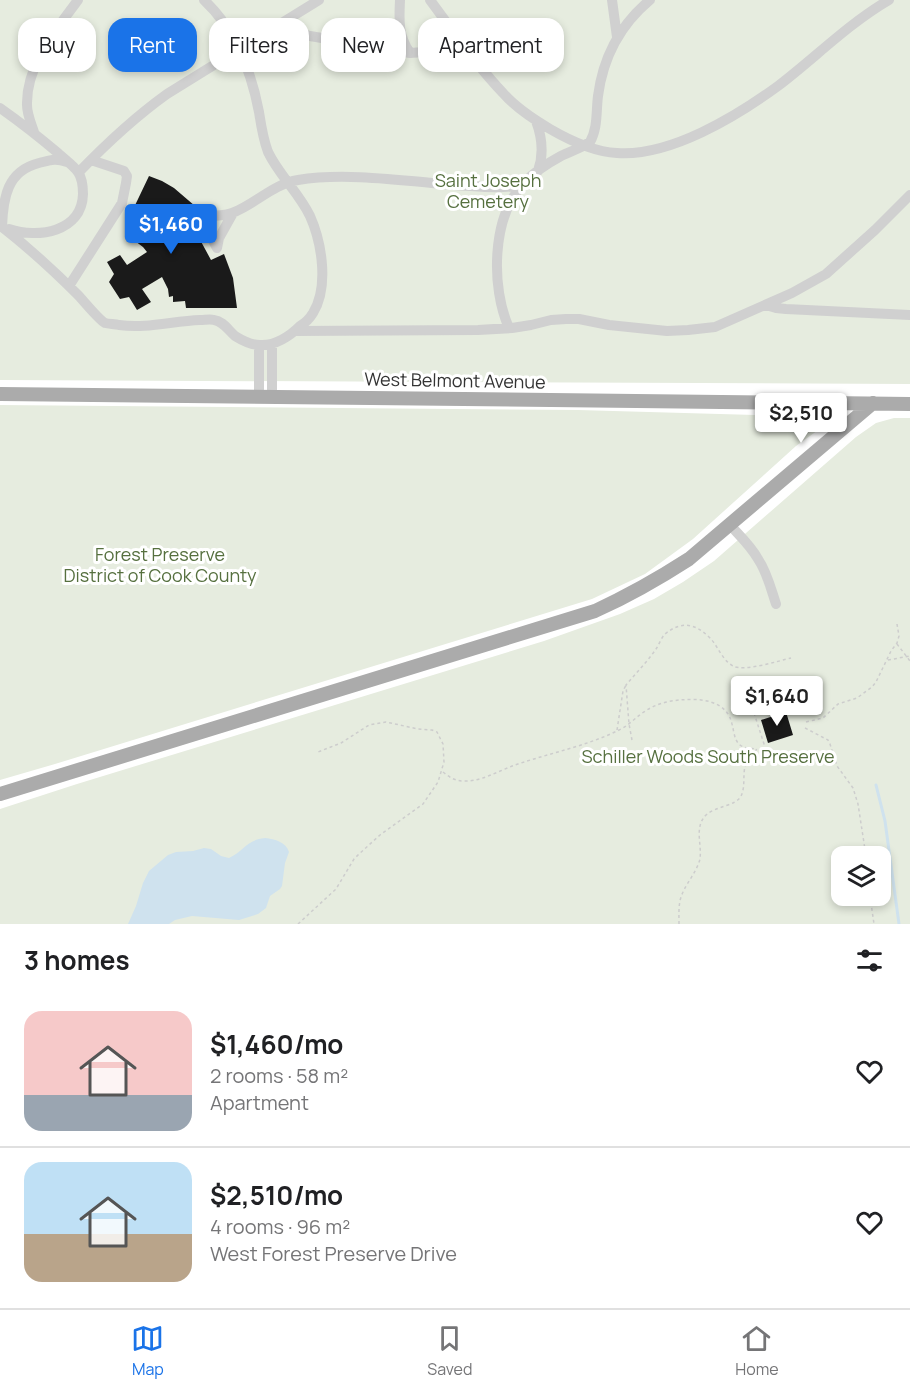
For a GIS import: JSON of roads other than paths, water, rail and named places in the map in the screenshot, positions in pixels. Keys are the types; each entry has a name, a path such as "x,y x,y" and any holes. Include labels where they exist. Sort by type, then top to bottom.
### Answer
{"main road":[{"name":"West Belmont Avenue","path":"0,394 910,404"},
{"path":"0,794 595,611 664,576 688,559 873,403"}],"lane":[{"path":"34,132 27,106 27,94 32,75 57,28 78,0"},
{"path":"204,0 222,18"},
{"path":"290,18 319,0"},
{"path":"400,0 399,30 410,53"},
{"path":"430,0 443,18"},
{"path":"612,0 617,37"},
{"path":"509,328 501,308 497,278 501,230 513,198 523,184 548,163 590,142 594,135 603,68 617,37 650,0"},
{"path":"485,72 503,94 521,110 558,133 603,151 627,153 656,149 698,134 732,116 777,86 852,24 890,0"},
{"path":"309,36 362,46 418,52"},
{"path":"79,172 144,111 209,68"},
{"path":"1,228 37,256 104,322 129,326 187,320 215,320 226,326 243,341 259,345 272,344 296,331 312,314 316,306 322,277 322,263 316,232 310,216 268,151 249,72"},
{"path":"0,108 34,132 79,172 83,186 81,208 68,224 39,234 1,228"},
{"path":"536,121 542,142 542,159 538,171"},
{"path":"1,228 8,187 19,172 35,164 57,158 68,162"},
{"path":"69,286 122,203 126,183 127,176 124,171 91,160"},
{"path":"233,213 288,182 313,178 350,177 488,188 523,184"},
{"path":"296,331 478,330 509,328 566,319 641,329 688,330 715,327 792,293 826,274 910,195"},
{"path":"766,305 786,309 910,315"},
{"path":"266,398 272,344"},
{"path":"259,345 266,398"},
{"path":"730,525 759,559 776,604"}],"water":[{"path":"265,838 280,842 289,852 282,886 270,896 266,908 258,914 239,920 192,916 175,920 169,924 128,924 149,871 168,855 204,848 229,858 249,843"}],"waterway":[{"path":"876,785 885,821 899,924"}],"park label":[{"name":"Saint Joseph Cemetery","path":"488,192"},
{"name":"Forest Preserve District of Cook County","path":"160,565"},
{"name":"Schiller Woods South Preserve","path":"708,757"}]}
